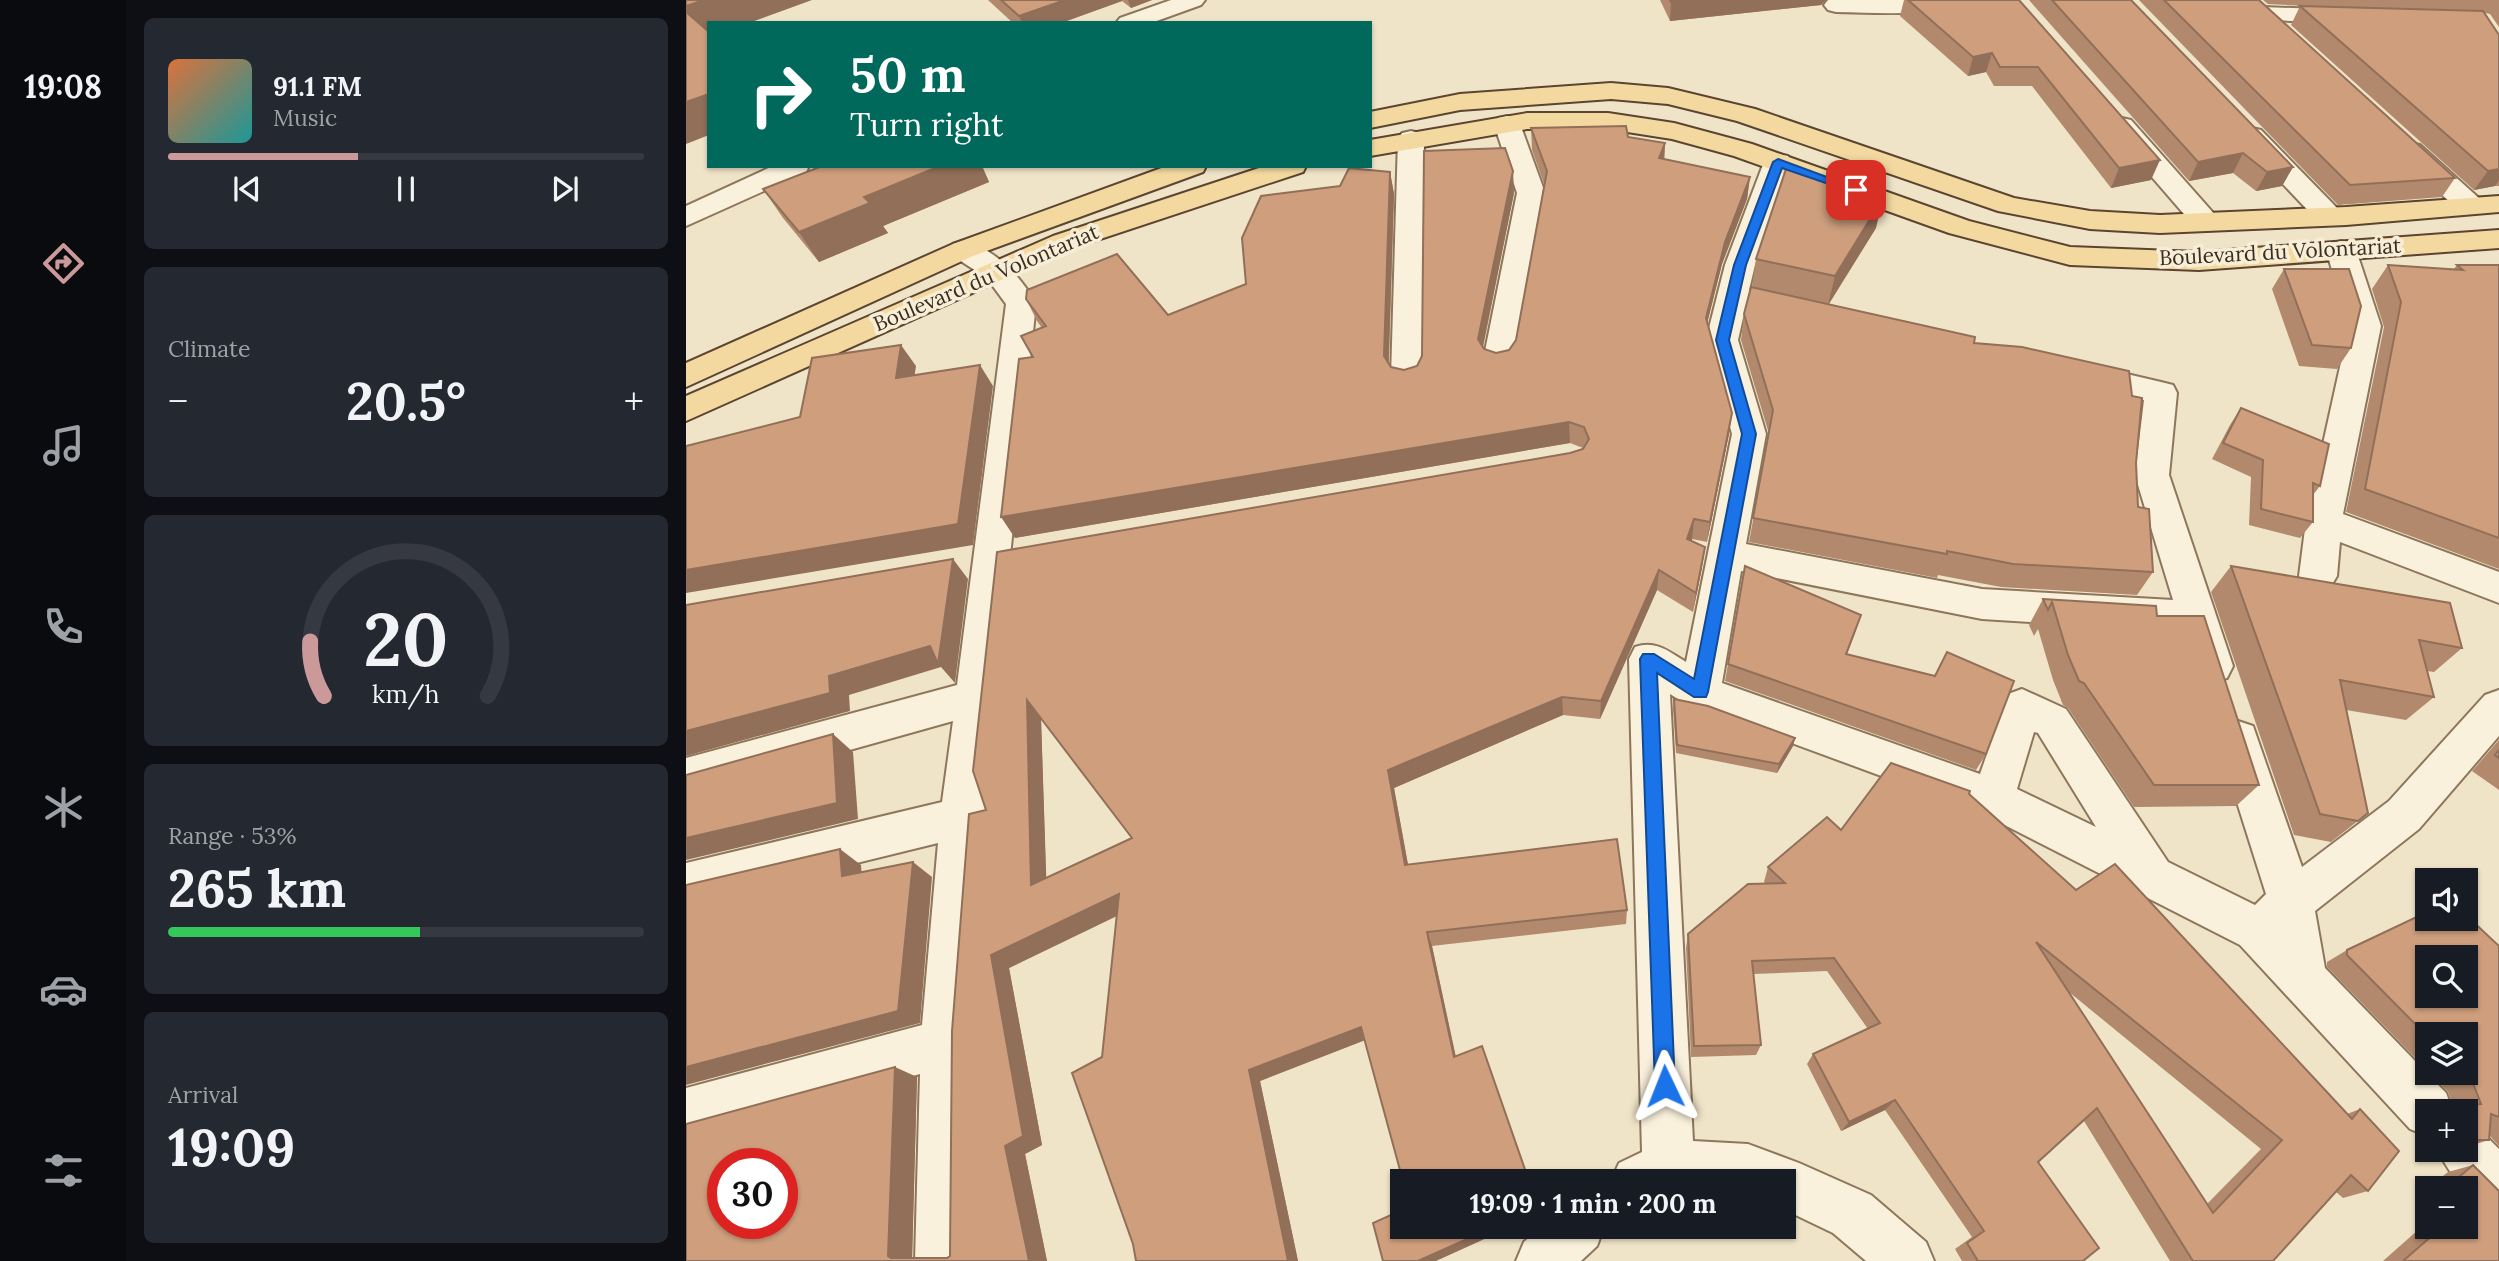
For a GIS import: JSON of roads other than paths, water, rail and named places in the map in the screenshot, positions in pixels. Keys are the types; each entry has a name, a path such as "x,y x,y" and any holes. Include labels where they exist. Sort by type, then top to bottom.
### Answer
{"main road":[{"name":"Boulevard du Volontariat","path":"1372,120 1460,102 1546,94 1611,91 1668,96 1746,115 2008,205 2090,220 2160,224 2346,216 2499,204"},
{"name":"Boulevard du Volontariat","path":"1372,148 1528,121 1608,121 1674,131 1778,162 1959,227 2070,256 2199,261 2499,239"},
{"name":"Boulevard du Volontariat","path":"686,376 964,250 1188,168"},
{"name":"Boulevard du Volontariat","path":"686,409 1063,242 1287,168"}],"street":[{"path":"1134,21 1193,0"},
{"path":"1836,5 1920,7 1965,0"},
{"path":"2255,7 2371,17"},
{"path":"2255,7 2292,42"},
{"path":"2109,111 2206,222"},
{"path":"2234,117 2328,215"},
{"path":"1499,361 1531,193 1507,124"},
{"path":"2391,133 2471,206"},
{"path":"1407,378 1411,139"},
{"path":"1700,692 1749,434 1722,340 1740,265 1778,162"},
{"path":"686,217 792,168"},
{"path":"942,1261 945,1043 962,817 978,697 1007,556 1021,303 998,271 964,250"},
{"path":"2318,576 2324,522 2365,326 2341,250"},
{"path":"1733,296 1827,317"},
{"path":"2054,369 2161,393 2152,475 2225,701 2273,915 2303,979 2417,1099"},
{"path":"2324,522 2499,588"},
{"path":"1726,554 1982,604 2197,617"},
{"path":"953,565 1007,556"},
{"path":"1653,1169 1648,659 1700,692 1993,798 2152,877 2273,915"},
{"path":"686,777 978,697"},
{"path":"1993,798 2022,706 2052,720 2152,877"},
{"path":"2273,915 2404,815 2499,707"},
{"path":"686,884 962,817"},
{"path":"686,1113 945,1043"},
{"path":"2476,1162 2499,1186"},
{"path":"1796,1188 1852,1214 1907,1261"},
{"path":"1543,1261 1566,1239"}]}
